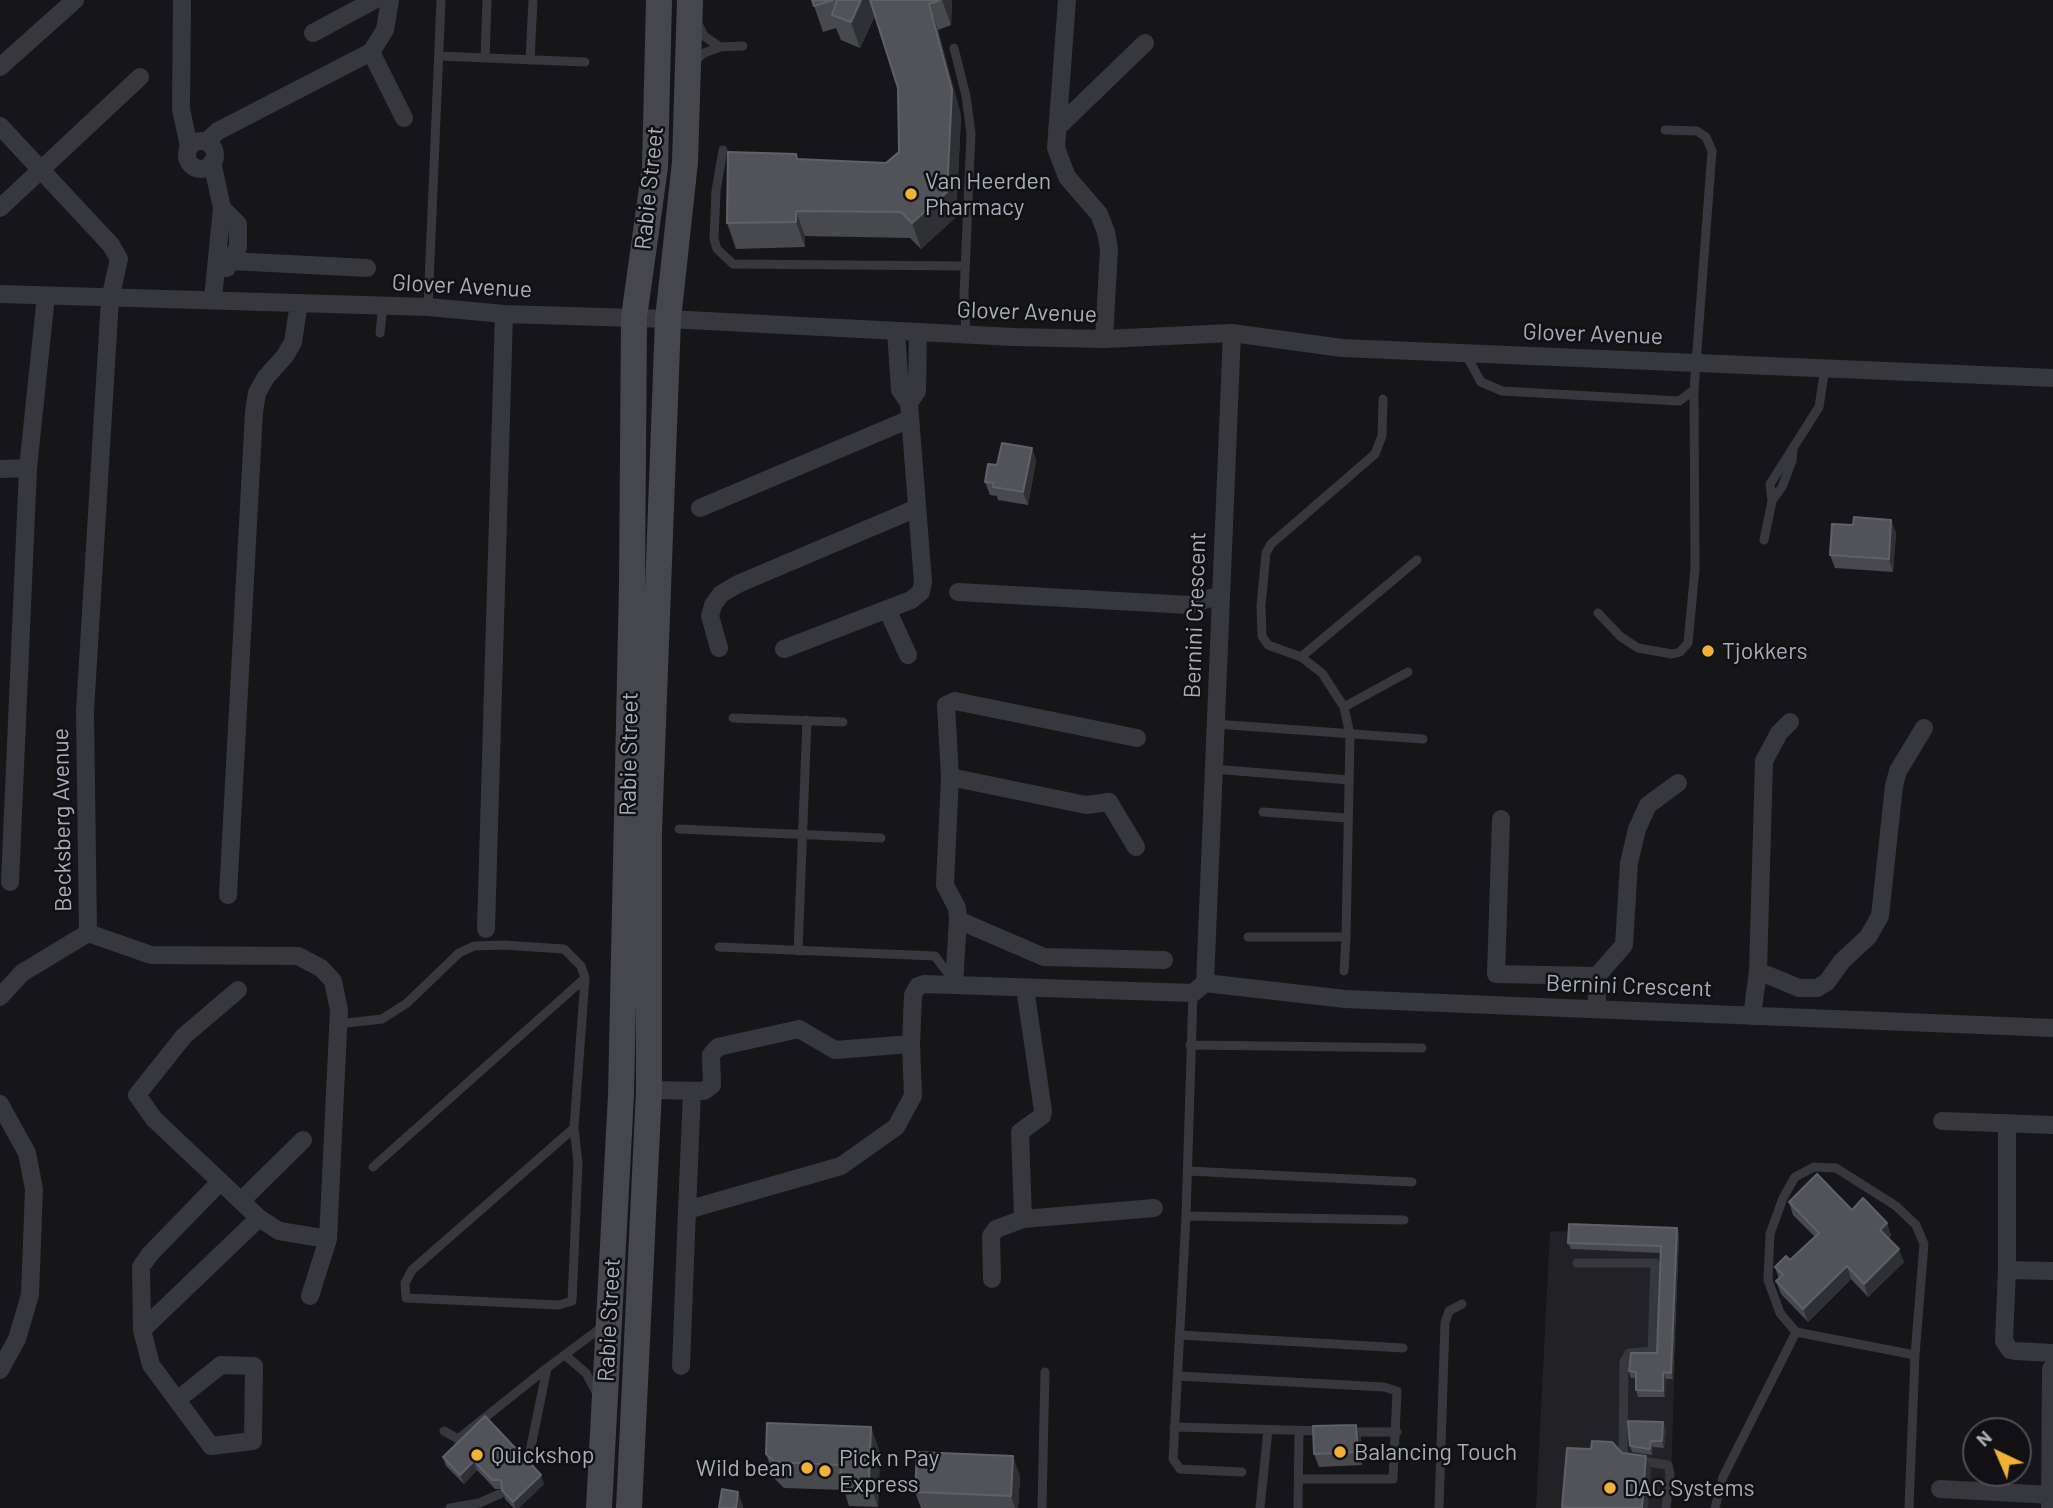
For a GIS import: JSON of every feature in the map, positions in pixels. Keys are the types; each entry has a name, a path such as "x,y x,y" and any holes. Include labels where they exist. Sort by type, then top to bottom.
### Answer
{"main road":[{"name":"Rabie Street","path":"598,1505 622,1053 632,583 634,317 655,167 659,0"},
{"name":"Rabie Street","path":"629,1508 649,1090 649,831 668,319 685,162 685,84 692,0"}],"street":[{"path":"0,67 75,0"},
{"path":"183,0 181,109 197,144 215,153 208,167 196,168 188,159 197,144 371,52 384,30 390,0"},
{"path":"313,33 374,0"},
{"path":"1067,0 1057,128 1059,161 1067,177 1099,214 1106,232 1109,248 1104,339"},
{"path":"1057,128 1145,43"},
{"path":"371,52 404,118"},
{"path":"0,208 139,77"},
{"path":"0,126 40,170"},
{"path":"212,162 222,208 218,300"},
{"name":"Becksberg Avenue","path":"40,170 117,253 118,271 110,299 85,711 88,933 151,955 298,956 321,968 333,981 338,996 338,1024 328,1239 310,1296"},
{"path":"218,300 225,273 238,247 238,224 222,208"},
{"path":"231,261 368,268"},
{"name":"Glover Avenue","path":"0,293 110,299 383,305 504,314 634,317 966,335 1104,339 1232,333 1342,348 2053,378"},
{"path":"10,882 8,748 29,468 46,296"},
{"path":"228,895 254,412 257,393 293,342 299,303"},
{"path":"486,929 504,314"},
{"path":"785,649 911,600 920,592 923,582 910,411 900,390 896,331"},
{"path":"700,508 910,411 918,391 918,333"},
{"name":"Bernini Crescent","path":"1199,988 1213,768 1232,333"},
{"path":"0,469 29,468"},
{"path":"719,648 710,616 713,605 721,594 738,584 917,508"},
{"path":"958,593 1189,606 1220,595"},
{"path":"887,609 908,655"},
{"path":"954,984 957,908 945,886 950,777 946,705 949,702 1137,738"},
{"path":"1752,1016 1758,971 1764,761 1779,733 1790,722"},
{"path":"1758,971 1799,988 1817,988 1828,982 1842,961 1868,937 1880,916 1898,771 1924,728"},
{"path":"950,777 1086,805 1109,802 1136,847"},
{"path":"1597,1010 1597,976 1624,945 1629,863 1637,829 1648,805 1678,783"},
{"path":"1501,819 1496,974 1597,976"},
{"path":"958,920 1044,957 1164,960"},
{"path":"0,997 22,973 88,933"},
{"name":"Bernini Crescent","path":"911,1044 913,995 918,986 925,984 1025,988 1199,988 1345,999 2053,1028"},
{"path":"1023,1219 1020,1132 1042,1116 1043,1111 1025,988"},
{"path":"238,990 184,1036 136,1095 154,1119 259,1219 279,1231 328,1239"},
{"path":"649,1090 704,1091 712,1085 711,1055 718,1047 799,1029 835,1050 911,1044 913,1096 896,1127 841,1166 687,1210"},
{"path":"681,1367 692,1091"},
{"path":"0,1104 27,1153 34,1189 30,1295 17,1339 0,1370"},
{"path":"1942,1121 2053,1125"},
{"path":"1940,1489 2051,1499 2052,1358 2010,1350 2004,1341 2007,1123"},
{"path":"242,1200 303,1140"},
{"path":"186,1393 221,1365 254,1366 253,1441 211,1446 151,1365 142,1330 141,1267 220,1182"},
{"path":"992,1279 991,1236 996,1229 1023,1219 1154,1208"},
{"path":"142,1330 259,1219"},
{"path":"2007,1270 2053,1271"}],"lane":[{"path":"428,307 441,0"},
{"path":"485,58 487,0"},
{"path":"530,60 533,0"},
{"path":"692,0 698,27 704,36 720,47"},
{"path":"685,84 694,61 720,47 744,46"},
{"path":"954,48 966,96 971,133 965,267 966,335"},
{"path":"439,56 585,62"},
{"path":"1598,613 1621,637 1638,648 1672,654 1680,652 1688,643 1695,569 1694,390 1712,151 1706,137 1697,131 1665,130"},
{"path":"723,150 714,239 717,249 733,264 965,267"},
{"path":"380,333 383,305"},
{"path":"1465,353 1481,382 1502,391 1679,401 1694,390"},
{"path":"1764,540 1772,501 1782,487 1792,461 1793,450 1819,407 1825,368"},
{"path":"1345,971 1350,735 1344,707 1322,673 1300,657 1268,645 1262,636 1266,552 1283,533 1375,454 1381,436 1383,399"},
{"path":"1300,657 1417,560"},
{"path":"1344,707 1408,672"},
{"path":"733,718 843,722"},
{"path":"798,951 807,720"},
{"path":"1215,724 1423,739"},
{"path":"1213,768 1349,780"},
{"path":"1263,812 1347,818"},
{"path":"678,829 881,838"},
{"path":"1248,937 1346,937"},
{"path":"338,1024 382,1019 407,1003 459,953 474,946 503,944 564,949 581,966 585,978 574,1128 578,1163 572,1301 559,1305 406,1298 405,1283 412,1270 574,1128"},
{"path":"719,947 935,956 954,984"},
{"path":"373,1167 585,978"},
{"path":"1199,988 1190,1045 1188,1171 1173,1459 1180,1469 1242,1472"},
{"path":"1190,1045 1422,1048"},
{"path":"1909,1508 1915,1355 1924,1244 1916,1226 1896,1206 1836,1168 1814,1167 1795,1177 1783,1198 1770,1234 1768,1280 1780,1313 1796,1332 1915,1355"},
{"path":"1188,1171 1412,1182"},
{"path":"1186,1216 1404,1220"},
{"path":"1577,1263 1655,1263 1651,1351 1629,1353 1624,1362 1623,1453 1629,1459 1668,1465 1670,1474 1666,1508"},
{"path":"1439,1508 1445,1323 1450,1311 1462,1304"},
{"path":"444,1431 458,1439 609,1321"},
{"path":"1715,1508 1723,1477 1796,1332"},
{"path":"1180,1335 1404,1348"},
{"path":"566,1356 586,1373 593,1383 604,1416"},
{"path":"527,1466 547,1368"},
{"path":"1042,1508 1045,1372"},
{"path":"1178,1376 1395,1388 1398,1396 1393,1479 1300,1479"},
{"path":"1174,1427 1397,1432"},
{"path":"1260,1508 1268,1430"},
{"path":"1297,1508 1300,1479 1299,1431"},
{"path":"450,1508 479,1503 500,1494"}],"shaded area":[{"path":"1550,1231 1679,1235 1670,1508 1536,1508"}],"building":[{"path":"812,0 833,0 814,6"},
{"path":"837,0 861,0 851,22 832,15"},
{"path":"870,0 940,0 929,4 952,90 947,192 912,223 901,212 796,211 796,222 727,223 728,152 796,154 797,159 886,163 899,152 898,88"},
{"path":"1002,443 1032,448 1023,492 993,487 994,483 985,482 988,464 997,465"},
{"path":"1854,517 1891,520 1889,559 1830,555 1832,524 1853,525"},
{"path":"1817,1174 1852,1210 1863,1198 1887,1223 1880,1230 1899,1249 1864,1284 1847,1266 1803,1309 1776,1281 1783,1275 1775,1267 1786,1256 1790,1260 1819,1233 1789,1202"},
{"path":"1569,1224 1677,1228 1671,1373 1663,1372 1663,1391 1636,1390 1636,1372 1629,1371 1631,1353 1657,1353 1661,1246 1568,1243"},
{"path":"485,1416 518,1451 519,1462 529,1462 541,1475 513,1502 502,1490 501,1480 492,1480 474,1461 460,1475 443,1457"},
{"path":"1628,1421 1663,1422 1662,1441 1651,1441 1650,1449 1630,1446"},
{"path":"767,1423 871,1427 869,1481 840,1480 841,1465 775,1462 766,1454"},
{"path":"1356,1425 1358,1452 1314,1454 1313,1426"},
{"name":"DAC Systems","path":"1592,1441 1612,1442 1622,1453 1646,1456 1642,1508 1562,1507 1567,1448 1591,1449"},
{"path":"917,1452 1013,1456 1011,1496 915,1492"},
{"path":"722,1489 738,1492 736,1508 719,1508"}],"place":[{"name":"Van Heerden Pharmacy","path":"911,194"},
{"name":"Tjokkers","path":"1708,651"},
{"name":"Balancing Touch","path":"1340,1452"},
{"name":"Quickshop","path":"477,1455"},
{"name":"Wild bean","path":"807,1468"},
{"name":"Pick n Pay Express","path":"825,1471"},
{"name":"DAC Systems","path":"1610,1488"}]}
